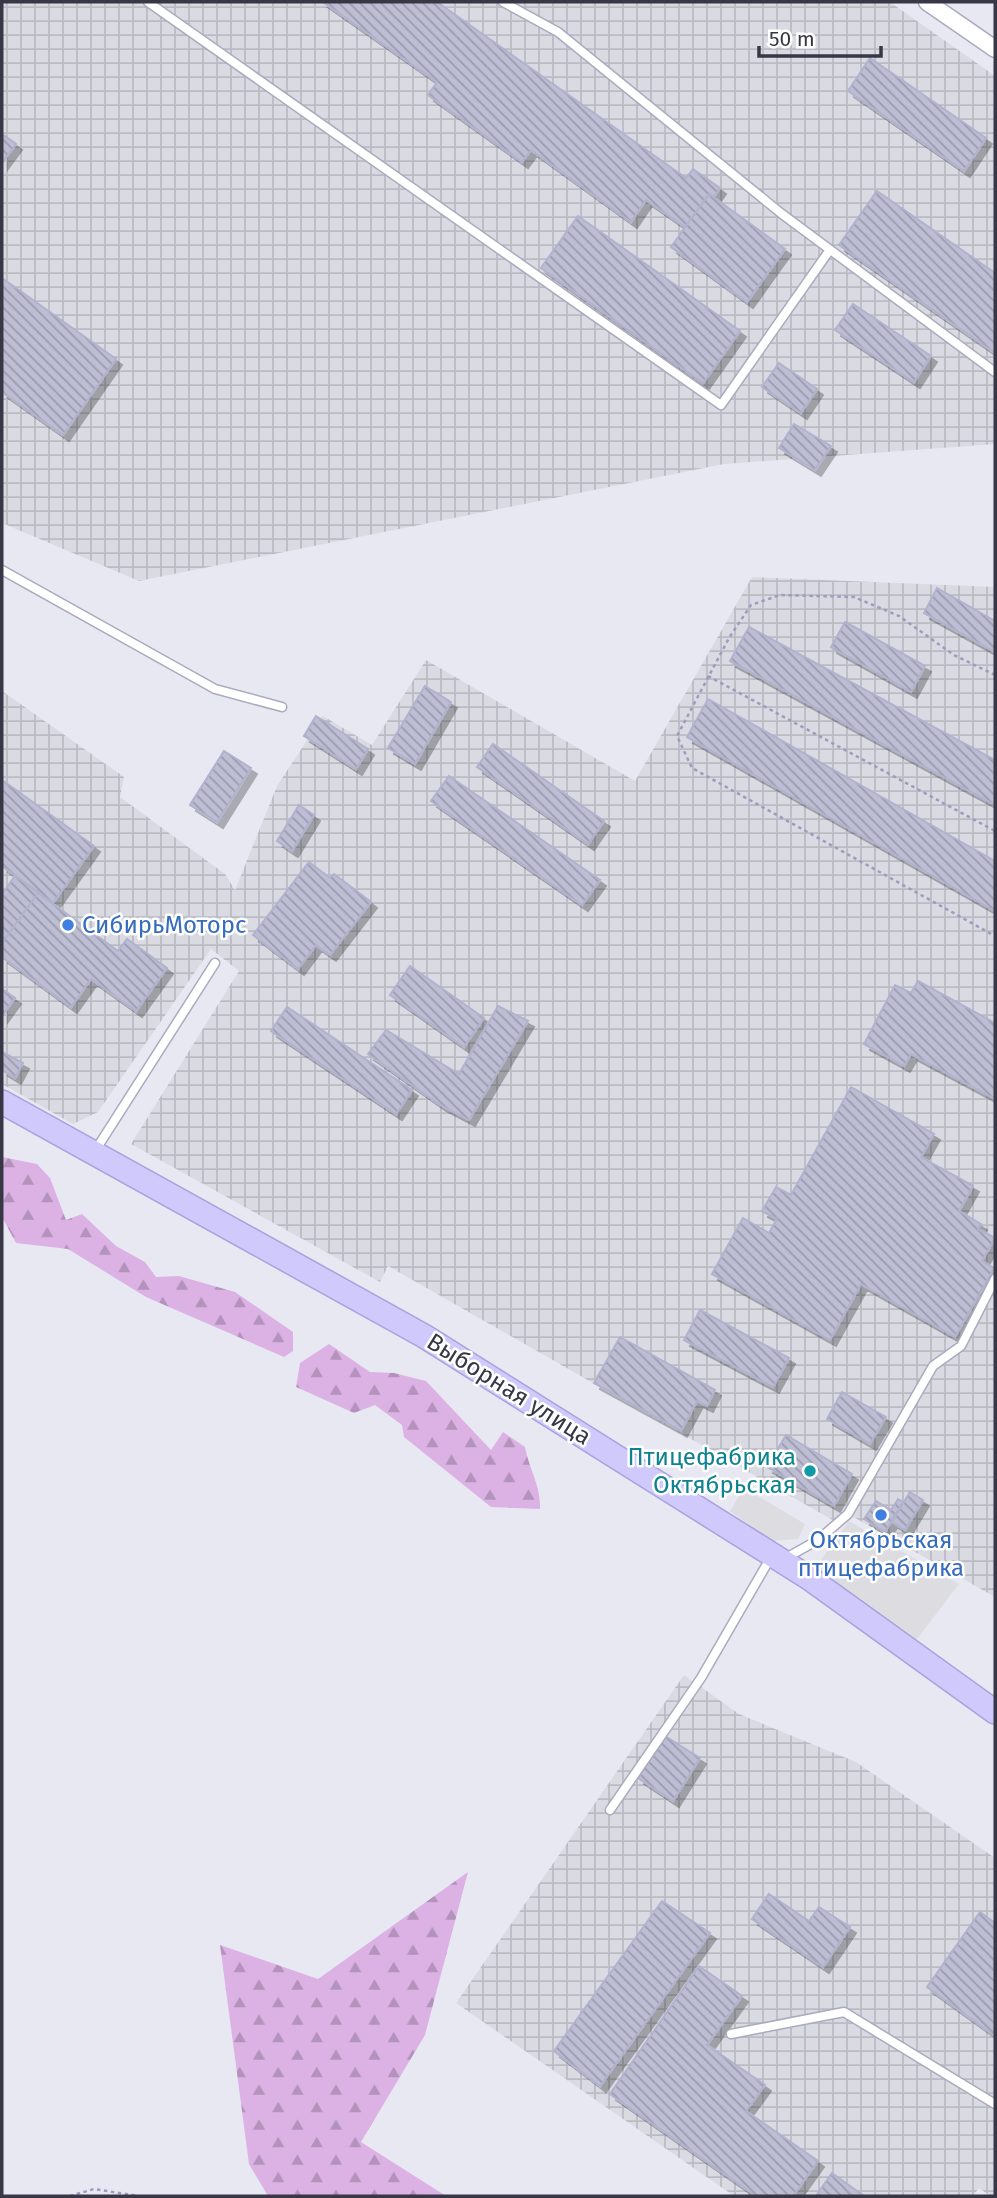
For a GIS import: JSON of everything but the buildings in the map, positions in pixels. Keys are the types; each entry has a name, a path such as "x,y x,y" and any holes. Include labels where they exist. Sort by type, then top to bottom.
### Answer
{"main road":[{"name":"Выборная улица","path":"2,1102 424,1336 777,1558 995,1712"}],"street":[{"path":"927,2 995,49"}],"lane":[{"path":"148,2 721,405 829,251"},
{"path":"503,2 558,32 829,251 995,372"},
{"path":"2,570 215,689 282,707"},
{"path":"93,1153 215,963"},
{"path":"610,1810 701,1678 777,1558 818,1540 848,1514 933,1366 961,1346 995,1279"},
{"path":"731,2034 844,2012 995,2104"}],"path":[{"path":"995,675 954,655 899,616 854,597 780,595 751,605 729,638 677,736 692,768 995,936"},
{"path":"708,676 995,831"},
{"path":"70,2196 94,2189 139,2196"}],"shaded area":[{"path":"2,2 890,2 995,76 995,444 724,464 139,581 2,523"},
{"path":"752,577 995,587 995,1597 848,1514 836,1522 388,1266 380,1282 131,1144 239,971 211,949 98,1112 73,1124 2,1084 2,691 124,777 120,797 225,874 235,890 277,786 323,716 372,745 426,660 635,781"},
{"path":"744,1488 805,1524 798,1539 771,1541 730,1511"},
{"path":"849,1521 959,1584 914,1643 813,1571"},
{"path":"684,1675 739,1714 856,1762 995,1858 995,2196 990,2196 979,2188 973,2196 734,2196 456,2003"}],"green space":[{"path":"2,1157 37,1164 50,1178 66,1220 82,1214 116,1246 145,1262 156,1277 179,1276 235,1292 293,1332 293,1351 284,1357 146,1297 68,1249 16,1243 2,1217"},
{"path":"329,1344 370,1372 394,1373 426,1381 491,1450 503,1432 525,1447 539,1493 540,1509 491,1507 404,1437 402,1425 375,1405 354,1413 296,1387 300,1363"},
{"path":"468,1872 425,2035 361,2142 446,2196 268,2196 249,2164 220,1945 318,1979"}],"place":[{"name":"СибирьМоторс","path":"68,925"},
{"name":"Птицефабрика Октябрьская","path":"810,1471"},
{"name":"Октябрьская птицефабрика","path":"881,1515"}]}
